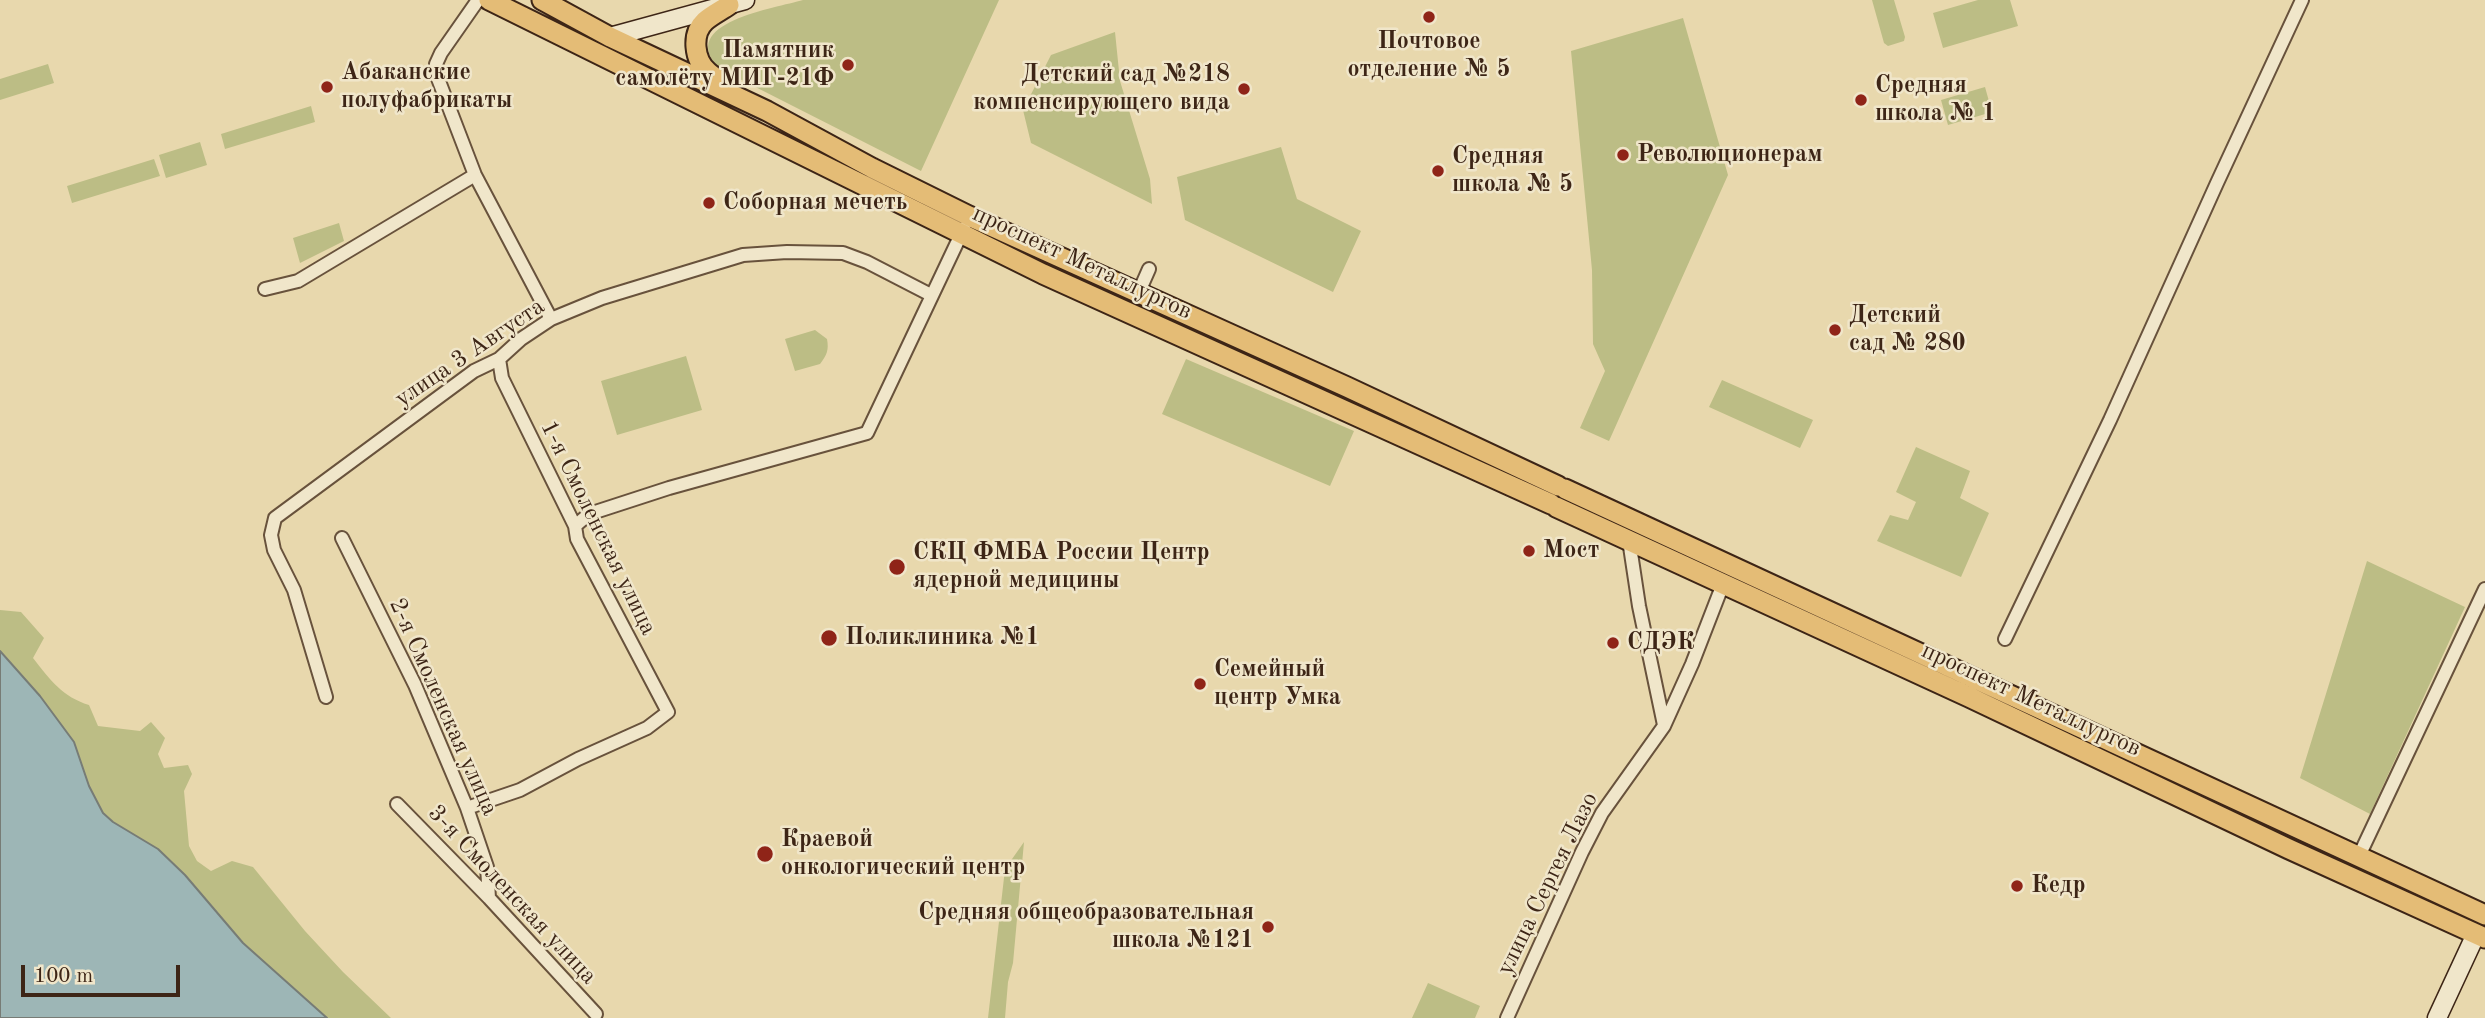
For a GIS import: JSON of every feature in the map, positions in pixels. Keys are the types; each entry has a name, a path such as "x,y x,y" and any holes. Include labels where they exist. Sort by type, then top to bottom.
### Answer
{"main road":[{"name":"проспект Металлургов","path":"489,0 960,235 1629,540 1726,575 1981,680 2485,915"},
{"name":"проспект Металлургов","path":"542,0 610,37 767,111 872,168 969,216 1562,487 1726,575 1969,697 2289,849 2481,936"},
{"path":"599,56 610,37 737,2"},
{"path":"737,2 705,21 695,45 698,58 707,72 767,111"},
{"path":"2437,1018 2481,936 2485,915"}],"street":[{"path":"478,0 441,53 436,64 437,76 475,175 551,319"},
{"path":"2005,639 2110,420 2302,0"},
{"path":"265,289 298,281 475,175"},
{"path":"575,526 589,514 669,488 867,433 969,216"},
{"name":"улица 3 Августа","path":"326,697 294,590 274,550 271,536 275,518 474,371 499,359 521,339 551,319 602,298 731,258 786,252 843,253 867,262 930,295"},
{"path":"1138,294 1149,269"},
{"name":"1-я Смоленская улица","path":"467,808 520,790 578,759 647,728 668,712 577,539 575,526 502,378 499,359"},
{"name":"2-я Смоленская улица","path":"342,538 415,685 467,808 487,867 489,898"},
{"path":"1629,540 1639,606 1664,726"},
{"name":"улица Сергея Лазо","path":"1507,1018 1602,813 1664,726 1692,664 1726,575"},
{"path":"2359,856 2485,589"},
{"name":"3-я Смоленская улица","path":"397,804 489,898 596,1014"}],"green space":[{"path":"803,0 999,0 921,171 720,69 709,53 710,40 719,29 734,20"},
{"path":"1872,0 1894,0 1904,41 1888,46 1884,43"},
{"path":"1978,0 2010,0 2018,26 1943,48 1933,13"},
{"path":"1683,18 1728,175 1609,441 1580,428 1605,371 1593,344 1592,270 1571,51"},
{"path":"1115,32 1120,81 1150,179 1152,204 1031,143 1023,110 1051,55"},
{"path":"48,64 54,83 0,100 0,79"},
{"path":"1985,87 1992,112 1948,125 1941,100"},
{"path":"311,106 315,122 225,149 221,134"},
{"path":"200,142 207,165 166,178 159,155"},
{"path":"1281,147 1297,199 1361,231 1333,292 1185,220 1177,177"},
{"path":"154,159 160,176 72,203 67,186"},
{"path":"339,223 344,241 300,263 293,238"},
{"path":"815,330 827,339 826,355 820,364 795,371 785,339"},
{"path":"686,356 702,410 617,435 601,381"},
{"path":"1186,359 1354,431 1330,486 1162,414"},
{"path":"1722,380 1813,420 1800,448 1709,407"},
{"path":"1916,447 1970,471 1960,498 1989,513 1961,577 1877,541 1890,515 1908,520 1916,502 1896,492"},
{"path":"2367,561 2465,607 2370,814 2300,778"},
{"path":"0,610 21,612 44,638 33,658 64,692 89,705 98,726 140,731 151,722 165,738 158,754 164,768 188,765 192,774 184,791 189,846 197,861 211,871 232,861 253,867 305,931 391,1018 327,1018 243,943 185,875 158,849 103,813 89,786 74,742 40,696 0,651"},
{"path":"1024,842 1005,1018 988,1018 1005,869"},
{"path":"1428,983 1480,1006 1475,1018 1412,1018"}],"water":[{"path":"0,651 40,696 74,742 89,786 103,813 158,849 185,875 243,943 327,1018 0,1018"}],"place":[{"name":"Почтовое отделение № 5","path":"1429,17"},
{"name":"Памятник самолёту МИГ-21Ф","path":"848,65"},
{"name":"Абаканские полуфабрикаты","path":"327,87"},
{"name":"Детский сад №218 компенсирующего вида","path":"1244,89"},
{"name":"Средняя школа № 1","path":"1861,100"},
{"name":"Революционерам","path":"1623,155"},
{"name":"Средняя школа № 5","path":"1438,171"},
{"name":"Соборная мечеть","path":"709,203"},
{"name":"Детский сад № 280","path":"1835,330"},
{"name":"Мост","path":"1529,551"},
{"name":"СКЦ ФМБА России Центр ядерной медицины","path":"897,567"},
{"name":"Поликлиника №1","path":"829,638"},
{"name":"СДЭК","path":"1613,643"},
{"name":"Семейный центр Умка","path":"1200,684"},
{"name":"Краевой онкологический центр","path":"765,854"},
{"name":"Кедр","path":"2017,886"},
{"name":"Средняя общеобразовательная школа №121","path":"1268,927"}]}
